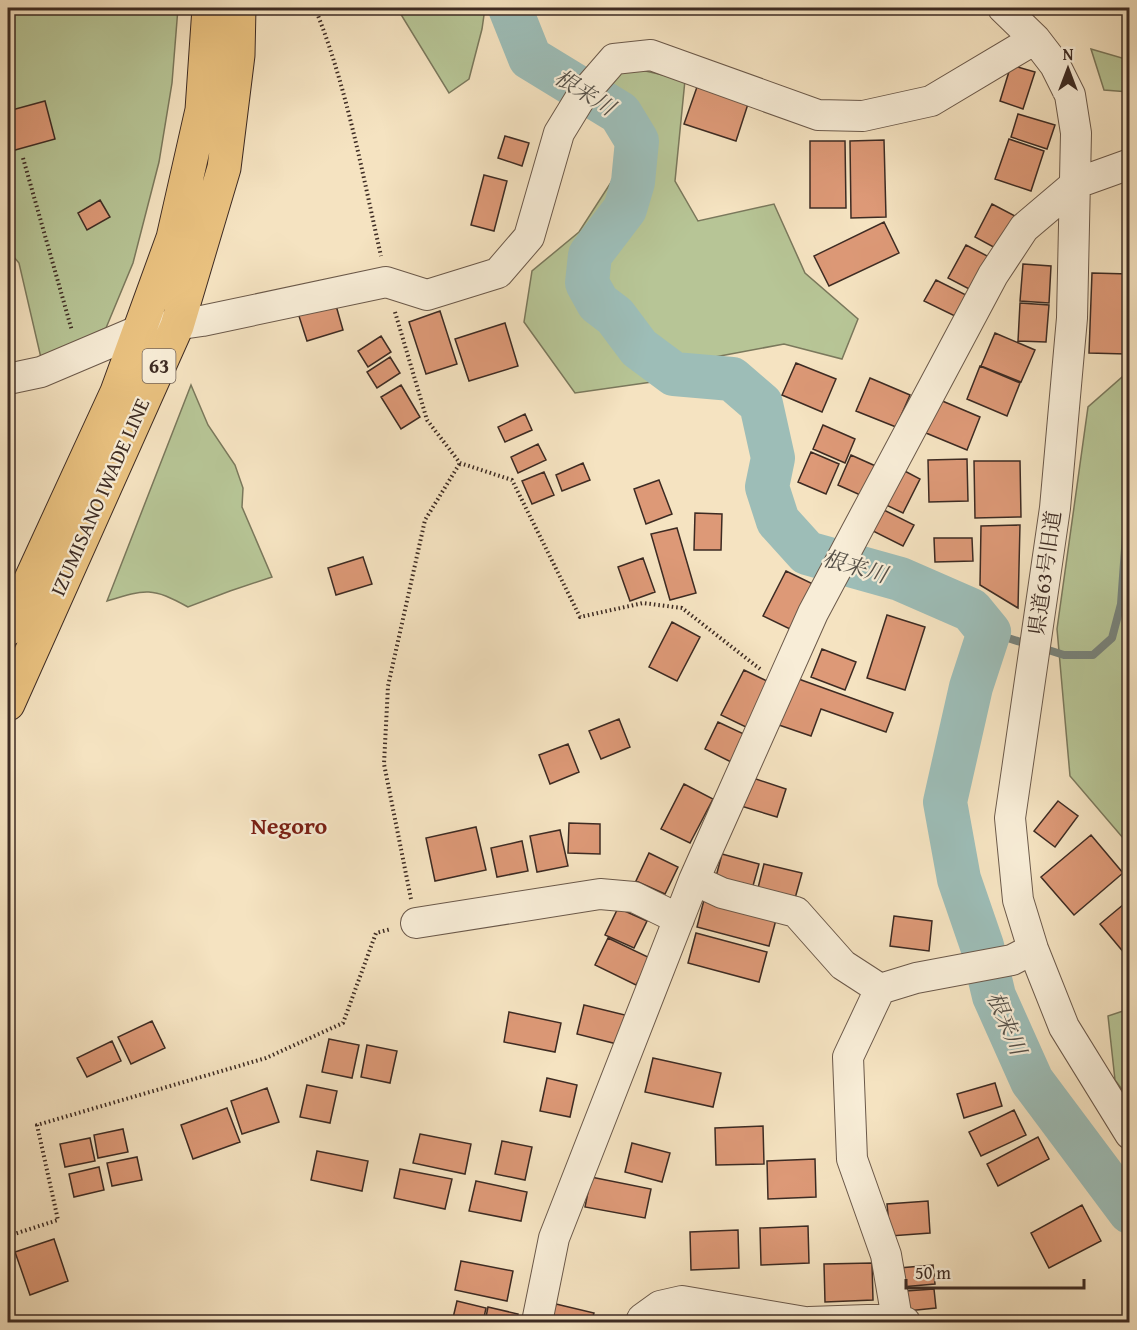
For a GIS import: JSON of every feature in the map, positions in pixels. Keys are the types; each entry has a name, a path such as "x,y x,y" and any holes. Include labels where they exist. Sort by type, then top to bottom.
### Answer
{"main road":[{"name":"IZUMISANO IWADE LINE","path":"8,629 117,392 173,238 202,110 209,8"},
{"name":"IZUMISANO IWADE LINE","path":"8,704 177,326 224,168 238,55 239,8"}],"street":[{"name":"県道63号旧道","path":"1003,8 1035,39 1055,65 1070,95 1076,134 1077,183 1072,318 1055,508 1010,818 1022,955 1130,1134"},
{"path":"8,379 41,372 140,330 177,326 386,282 427,295 498,273 529,237 559,134 582,97 614,59 651,55 818,115 863,116 931,101 1035,39"},
{"path":"537,1323 554,1238 694,880 813,613 993,275 1024,228 1077,183 1130,164"},
{"path":"694,880 722,893 796,912 843,965 880,989"},
{"path":"416,922 600,894 634,897 679,919"},
{"path":"641,1323 642,1319 660,1306 682,1301 807,1323 901,1321 886,1255 852,1159 848,1057 880,989 916,978 1022,955"}],"path":[{"path":"315,8 353,128 386,282 427,420 460,464 512,480 580,617 643,603 682,608 780,684"},
{"path":"23,158 79,356"},
{"path":"8,1236 58,1220 37,1125 267,1058 343,1023 376,933 416,922 384,764 388,686 425,520 460,464"}],"green space":[{"path":"8,8 178,8 172,83 159,162 133,263 106,328 41,358 19,263 8,250"},
{"path":"397,8 485,8 469,79 449,93"},
{"path":"1091,49 1129,60 1129,92 1104,90"},
{"path":"628,67 685,80 675,181 698,221 774,204 805,273 858,319 842,359 784,344 704,359 659,381 575,393 524,322 532,271 579,232 619,170 609,81"},
{"path":"1129,371 1129,845 1070,776 1057,629 1088,407"},
{"path":"191,385 208,425 235,465 243,488 242,507 272,577 188,607 166,596 149,592 140,592 107,601"},
{"path":"1130,1009 1129,1099 1115,1080 1108,1016"}],"building":[{"path":"1011,65 1035,72 1023,109 1000,101"},
{"path":"697,87 748,104 736,141 684,124"},
{"path":"45,101 55,139 8,152 8,111"},
{"path":"1018,114 1055,125 1047,149 1011,137"},
{"path":"505,136 529,143 522,166 498,158"},
{"path":"1009,139 1044,151 1031,191 995,179"},
{"path":"884,140 886,217 851,218 850,141"},
{"path":"810,141 845,141 846,208 810,208"},
{"path":"484,175 507,181 494,231 471,225"},
{"path":"100,200 110,217 87,230 78,213"},
{"path":"992,204 1017,217 999,250 975,237"},
{"path":"884,222 899,253 829,286 814,256"},
{"path":"966,245 991,258 973,291 948,278"},
{"path":"1023,264 1051,266 1049,303 1020,301"},
{"path":"1092,273 1129,274 1126,354 1089,353"},
{"path":"936,280 970,297 959,318 924,301"},
{"path":"335,302 343,330 307,341 298,313"},
{"path":"1020,303 1049,305 1046,342 1018,341"},
{"path":"440,311 457,364 426,374 409,322"},
{"path":"505,323 518,366 469,381 455,339"},
{"path":"995,333 1035,350 1021,382 981,366"},
{"path":"381,336 391,352 368,367 358,351"},
{"path":"390,357 400,373 377,388 367,372"},
{"path":"796,363 836,379 822,412 782,395"},
{"path":"980,366 1020,383 1007,416 967,399"},
{"path":"870,378 910,395 896,427 856,411"},
{"path":"401,385 420,417 401,429 381,397"},
{"path":"940,400 980,417 967,450 926,433"},
{"path":"525,414 532,430 505,442 498,427"},
{"path":"823,425 855,439 845,463 813,449"},
{"path":"538,444 546,460 518,473 511,457"},
{"path":"811,452 839,464 826,494 798,482"},
{"path":"851,455 880,468 867,498 838,485"},
{"path":"967,459 968,501 929,502 928,460"},
{"path":"974,461 1020,461 1021,517 975,518"},
{"path":"583,463 590,480 562,491 556,475"},
{"path":"899,468 920,479 903,513 882,503"},
{"path":"544,472 554,495 532,504 522,481"},
{"path":"659,480 672,514 646,524 634,489"},
{"path":"880,508 914,525 903,546 869,529"},
{"path":"695,513 722,514 721,550 694,550"},
{"path":"1020,525 1018,608 980,585 981,526"},
{"path":"677,528 696,593 670,600 651,534"},
{"path":"934,538 972,538 973,561 935,562"},
{"path":"363,557 372,584 336,595 328,568"},
{"path":"643,558 655,592 630,601 618,567"},
{"path":"786,571 815,585 792,630 763,616"},
{"path":"887,615 925,627 905,690 867,678"},
{"path":"672,622 700,637 677,681 649,667"},
{"path":"822,649 856,662 845,690 811,677"},
{"path":"744,670 773,684 750,729 721,715"},
{"path":"793,677 893,713 886,732 821,709 811,736 776,724"},
{"path":"619,719 630,747 601,759 589,731"},
{"path":"718,722 746,735 733,763 705,749"},
{"path":"568,744 579,772 550,784 539,755"},
{"path":"750,777 786,789 777,817 741,806"},
{"path":"684,784 713,799 690,843 661,829"},
{"path":"1058,801 1078,816 1055,847 1034,831"},
{"path":"569,823 600,824 600,854 568,853"},
{"path":"476,827 486,870 435,881 426,838"},
{"path":"560,830 568,866 537,872 530,836"},
{"path":"1091,835 1123,873 1074,915 1041,877"},
{"path":"522,841 528,871 497,877 491,848"},
{"path":"649,853 678,867 665,894 636,881"},
{"path":"722,854 759,864 751,893 714,884"},
{"path":"764,864 802,873 794,902 757,892"},
{"path":"705,896 777,916 769,946 697,927"},
{"path":"1130,899 1130,960 1100,924"},
{"path":"618,908 647,921 634,948 605,935"},
{"path":"894,916 932,921 929,951 890,946"},
{"path":"696,933 767,952 759,982 688,963"},
{"path":"608,938 650,958 636,985 595,965"},
{"path":"584,1005 629,1016 621,1045 577,1034"},
{"path":"509,1012 561,1023 555,1052 504,1042"},
{"path":"152,1021 165,1048 131,1064 118,1037"},
{"path":"329,1039 359,1045 352,1078 322,1072"},
{"path":"112,1041 121,1061 87,1077 77,1058"},
{"path":"367,1045 397,1051 390,1083 361,1077"},
{"path":"653,1058 721,1073 713,1107 645,1092"},
{"path":"547,1078 577,1085 570,1117 540,1111"},
{"path":"995,1083 1002,1106 964,1118 957,1094"},
{"path":"307,1085 337,1091 330,1123 300,1117"},
{"path":"267,1088 279,1122 242,1134 231,1101"},
{"path":"227,1108 240,1142 193,1159 181,1125"},
{"path":"1014,1110 1026,1135 981,1156 969,1132"},
{"path":"763,1126 764,1164 716,1165 715,1128"},
{"path":"123,1129 128,1152 98,1158 94,1135"},
{"path":"420,1134 471,1144 465,1174 413,1163"},
{"path":"1038,1137 1049,1159 998,1186 987,1164"},
{"path":"90,1138 95,1161 65,1167 60,1144"},
{"path":"502,1141 532,1147 525,1180 495,1174"},
{"path":"632,1143 670,1153 662,1182 625,1172"},
{"path":"317,1151 368,1161 362,1191 311,1180"},
{"path":"137,1157 142,1180 112,1186 107,1163"},
{"path":"815,1159 816,1197 768,1199 767,1161"},
{"path":"99,1167 104,1190 74,1197 69,1174"},
{"path":"400,1169 452,1179 445,1209 394,1198"},
{"path":"591,1177 651,1189 645,1218 585,1207"},
{"path":"476,1181 527,1192 521,1221 469,1211"},
{"path":"928,1201 930,1233 890,1236 887,1204"},
{"path":"1082,1205 1101,1241 1049,1268 1031,1233"},
{"path":"808,1226 809,1263 761,1265 760,1228"},
{"path":"738,1230 739,1268 691,1270 690,1232"},
{"path":"54,1239 68,1281 30,1295 15,1252"},
{"path":"461,1261 513,1271 507,1301 455,1290"},
{"path":"872,1263 873,1300 825,1302 824,1264"},
{"path":"933,1265 935,1284 901,1287 899,1268"},
{"path":"934,1289 936,1308 907,1311 906,1291"},
{"path":"457,1301 486,1308 483,1322 452,1322"},
{"path":"556,1304 594,1313 591,1322 551,1322"},
{"path":"488,1307 518,1314 516,1322 485,1322"},
{"path":"597,1316 614,1321 595,1322"}],"waterway":[{"name":"根来川","path":"510,8 530,58 620,113 637,141 633,182 625,209 590,255 587,283 598,303 615,316 639,348 674,374 732,379 761,404 773,458 767,487 778,521 807,553 900,579 971,610 989,632 971,687 945,802 959,879 982,946 994,996 1032,1081 1130,1212"},
{"path":"1042,648 1064,655 1093,655 1112,638 1121,604 1127,521 1130,512"},
{"path":"989,632 1030,645"}],"district":[{"name":"Negoro","path":"289,826"}]}
